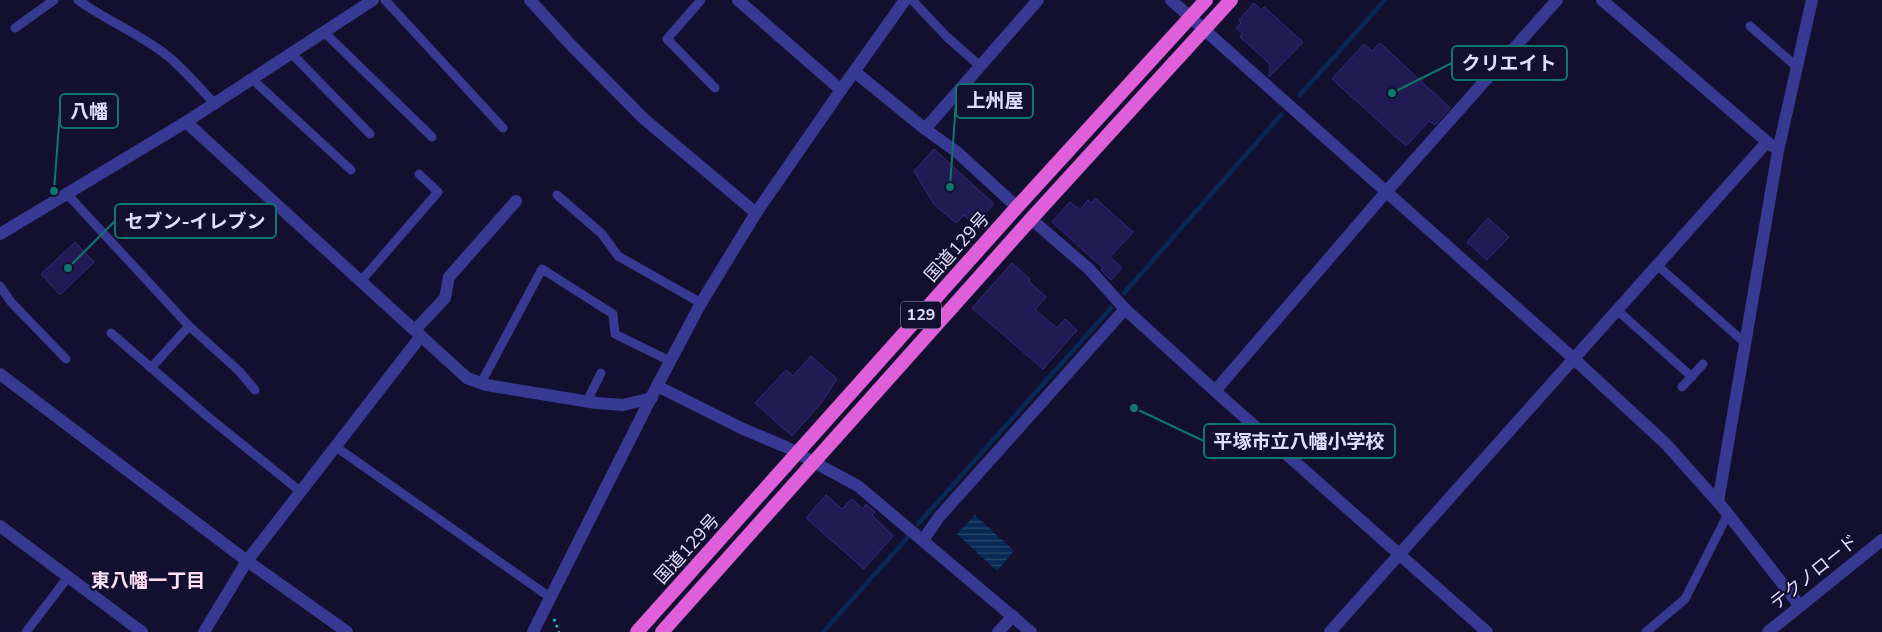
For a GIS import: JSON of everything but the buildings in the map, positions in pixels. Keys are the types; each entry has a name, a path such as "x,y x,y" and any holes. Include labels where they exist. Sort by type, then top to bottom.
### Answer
{"highway":[{"name":"国道129号","path":"637,632 1017,207 1206,0"},
{"name":"国道129号","path":"662,632 1031,219 1231,0"}],"street":[{"path":"0,234 186,122 373,0"},
{"path":"530,0 570,44 643,118 756,213"},
{"path":"738,0 841,90"},
{"path":"533,632 654,392 702,303 756,213 905,0"},
{"path":"925,129 1038,0"},
{"path":"1171,0 1574,358 1666,444 1728,514 1800,606"},
{"path":"1216,391 1386,192 1558,0"},
{"path":"1602,0 1778,151"},
{"path":"1718,502 1778,151 1812,0"},
{"path":"855,72 925,129 957,152 1017,207"},
{"path":"186,122 467,378 480,383 587,401 623,405 654,392 741,428 798,454 858,486 1031,632"},
{"path":"1330,632 1767,142"},
{"path":"204,632 247,561 336,446 445,298 449,277 516,201"},
{"path":"1031,219 1089,269 1125,309 1487,632"},
{"path":"923,540 939,517 1125,309"},
{"path":"0,374 247,561 347,632"},
{"path":"0,526 142,632"},
{"name":"テクノロード","path":"1768,632 1882,540"},
{"path":"998,632 1012,616"}],"lane":[{"path":"15,28 54,0"},
{"path":"78,0 94,12 139,36 168,57 214,104"},
{"path":"385,0 504,128"},
{"path":"701,0 667,39 715,88"},
{"path":"912,0 946,37 980,66"},
{"path":"1750,26 1797,67"},
{"path":"324,32 432,137"},
{"path":"291,53 370,134"},
{"path":"252,78 351,170"},
{"path":"361,281 438,192 419,174"},
{"path":"67,194 189,326 239,370 256,390"},
{"path":"557,195 602,234 618,256 702,303"},
{"path":"1657,265 1745,343"},
{"path":"480,383 542,269 612,314 615,334 670,361"},
{"path":"0,286 11,302 66,359"},
{"path":"1617,310 1692,377"},
{"path":"151,368 189,326"},
{"path":"111,333 207,416 301,492"},
{"path":"1682,387 1703,364"},
{"path":"587,401 601,373"},
{"path":"336,446 551,598"},
{"path":"1646,632 1685,599 1728,514"},
{"path":"26,632 68,577"}],"water":[{"path":"975,515 1014,551 997,571 957,534"}],"waterway":[{"path":"1300,95 1385,0"},
{"path":"1124,293 1281,115"},
{"path":"918,524 1111,308"},
{"path":"823,632 908,537"}],"place":[{"name":"クリエイト","path":"1392,93"},
{"name":"上州屋","path":"950,187"},
{"name":"八幡","path":"54,191"},
{"name":"セブン-イレブン","path":"68,268"},
{"name":"平塚市立八幡小学校","path":"1134,408"}],"district":[{"name":"東八幡一丁目","path":"148,581"}]}
